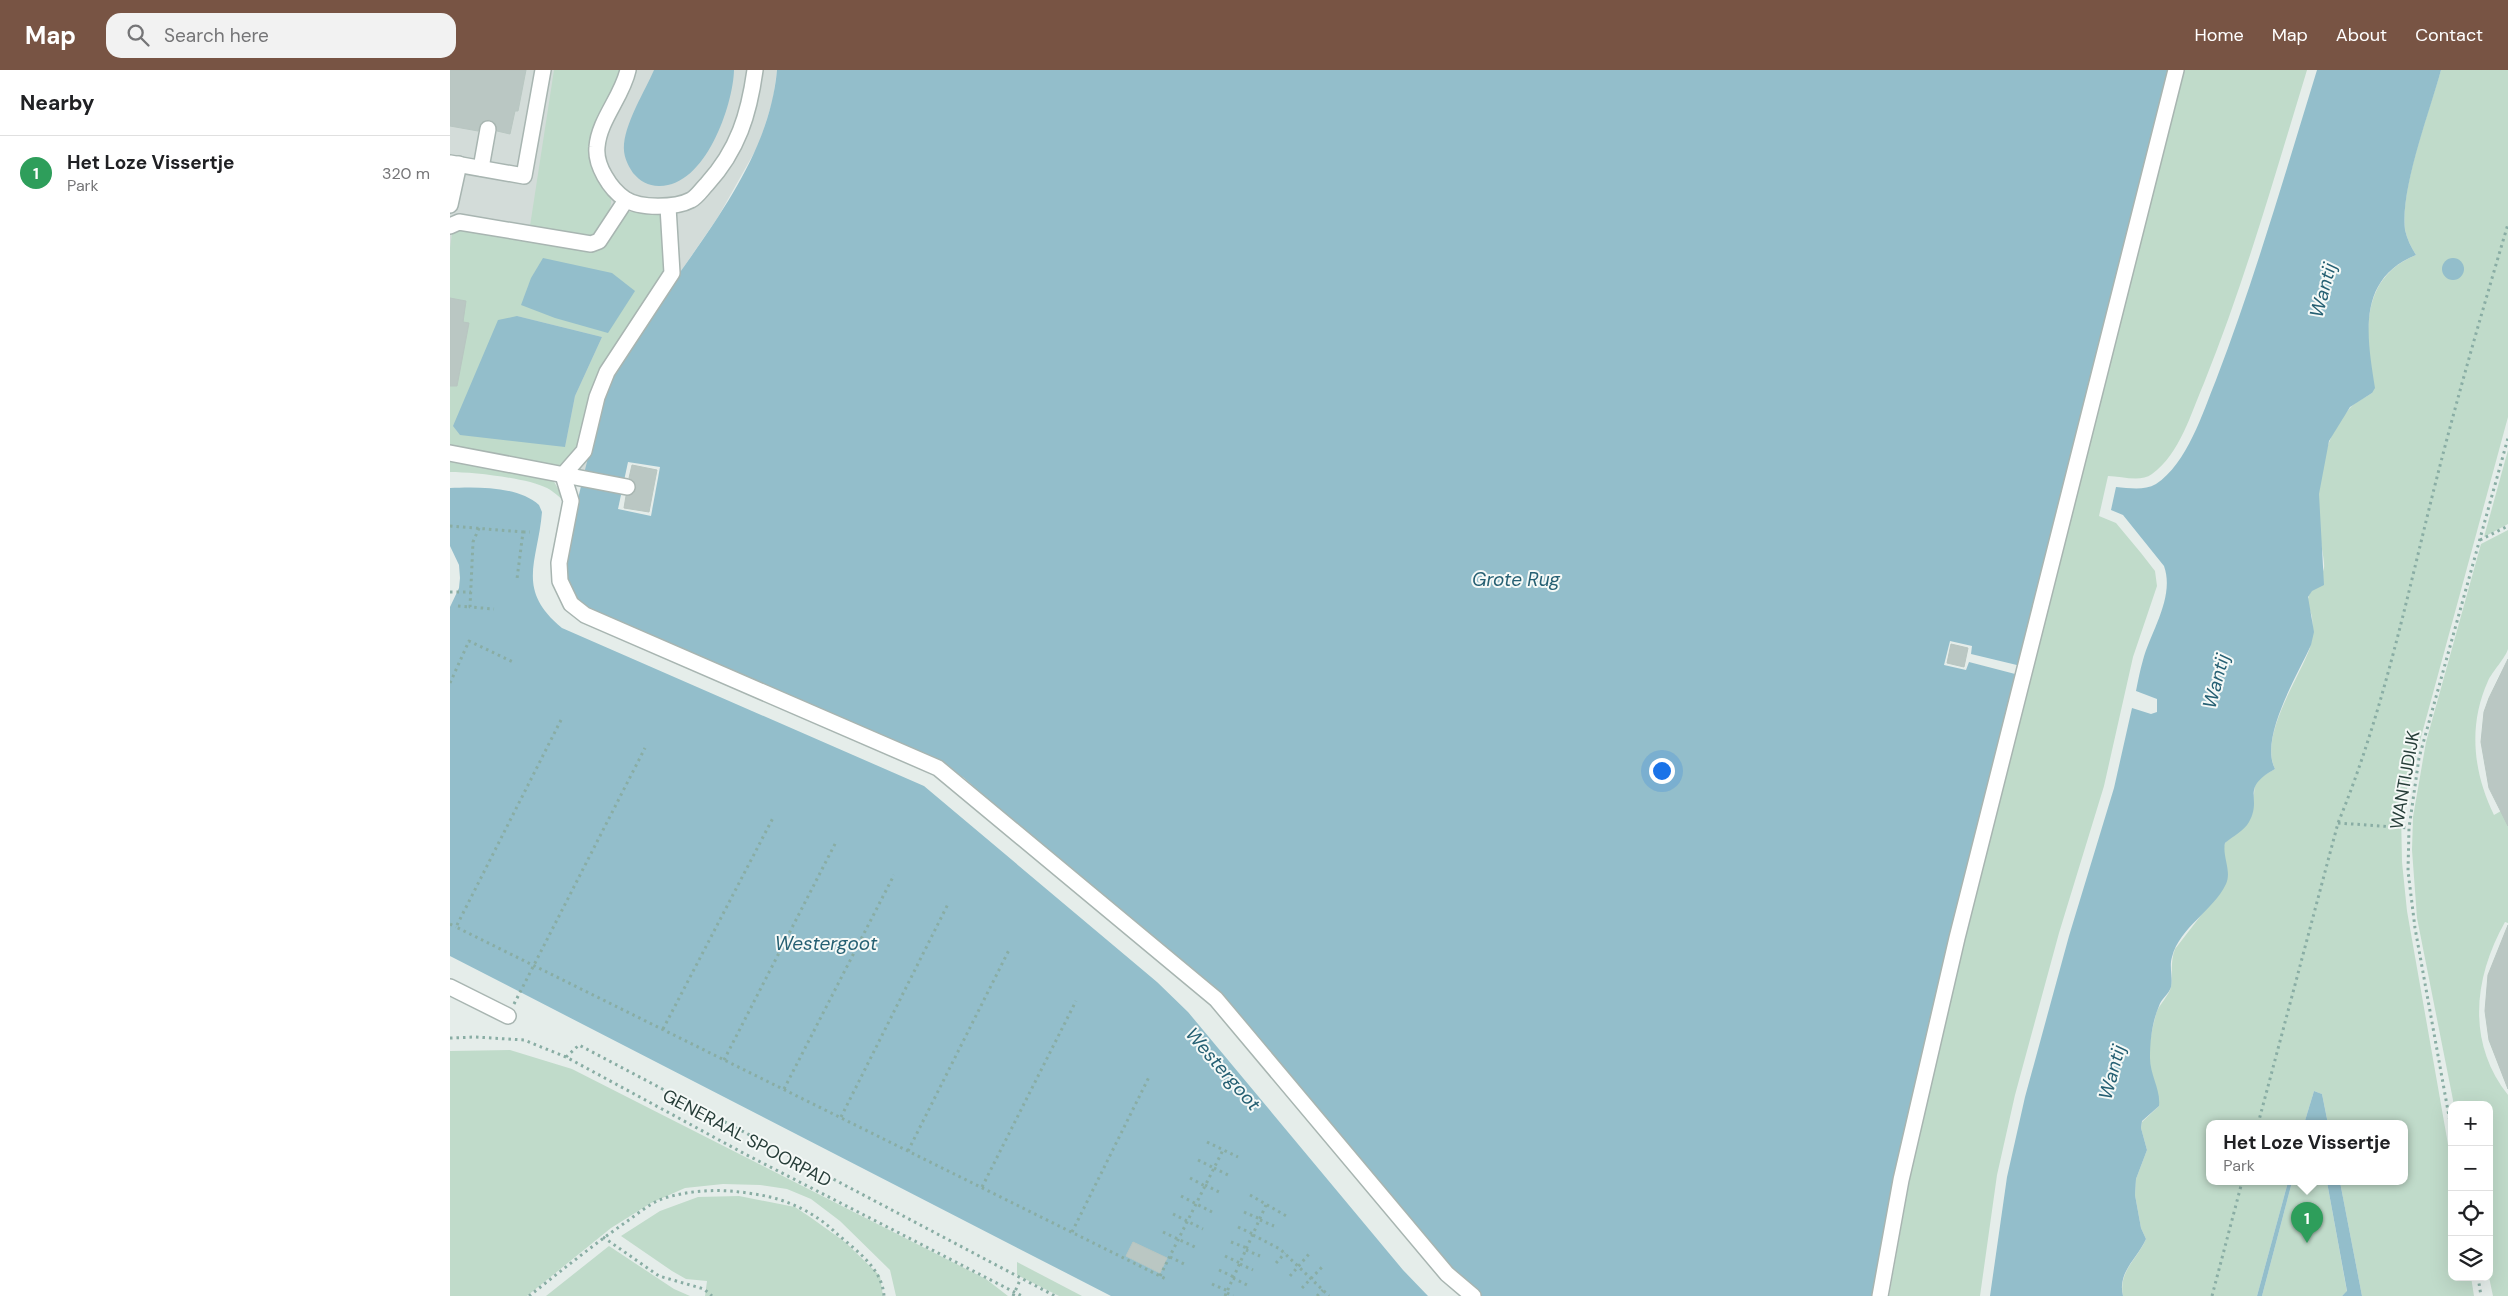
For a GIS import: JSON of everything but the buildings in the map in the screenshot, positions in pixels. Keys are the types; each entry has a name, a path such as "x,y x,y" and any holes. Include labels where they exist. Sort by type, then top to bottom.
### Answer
{"lane":[{"path":"450,205 454,164 524,176 544,70"},
{"path":"628,70 618,96 599,133 596,149 599,166 612,186 626,200 668,207 692,200 712,178 731,151 749,108 755,70"},
{"path":"1880,1296 1901,1180 1957,938 2176,70"},
{"path":"481,168 488,129"},
{"path":"450,226 460,222 591,244 599,241 626,200"},
{"path":"563,475 584,451 597,397 608,372 672,273 668,207"},
{"path":"450,453 628,487"},
{"path":"563,475 571,501 559,563 560,581 566,597 578,610 938,768 1216,999 1447,1274 1473,1296"},
{"path":"450,987 508,1016"}],"path":[{"path":"2259,1120 2338,823 2368,742 2452,416 2508,224"},
{"name":"WANTIJDIJK","path":"2448,1111 2414,928 2408,871 2409,828 2419,758 2508,438"},
{"path":"450,526 530,532"},
{"path":"2479,540 2508,526"},
{"path":"470,607 473,542 479,528"},
{"path":"517,579 523,532"},
{"path":"450,592 471,592"},
{"path":"458,606 494,609"},
{"path":"450,682 469,641 513,662"},
{"path":"456,927 561,720"},
{"path":"516,1000 645,748"},
{"path":"663,1030 774,816"},
{"path":"2338,823 2409,828"},
{"path":"724,1060 836,842"},
{"path":"784,1089 894,875"},
{"path":"841,1117 948,904"},
{"path":"450,924 1168,1280"},
{"path":"908,1151 1009,950"},
{"path":"982,1188 1076,1001"},
{"name":"GENERAAL SPOORPAD","path":"450,1038 475,1037 524,1040 566,1058 1013,1294 1022,1296"},
{"path":"566,1058 579,1044 1020,1280 1055,1296"},
{"path":"1072,1232 1150,1075"},
{"path":"1207,1142 1238,1157"},
{"path":"1160,1276 1223,1150"},
{"path":"1198,1160 1230,1176"},
{"path":"1190,1178 1221,1193"},
{"path":"2212,1296 2241,1185"},
{"path":"530,1296 648,1206 666,1197 700,1191 728,1190 763,1195 797,1206 821,1218 875,1270 881,1281 884,1296"},
{"path":"1250,1195 1288,1217"},
{"path":"1181,1196 1212,1212"},
{"path":"1226,1293 1266,1205"},
{"path":"1244,1212 1274,1226"},
{"path":"1173,1214 1203,1230"},
{"path":"1238,1228 1285,1253 1329,1296"},
{"path":"1163,1232 1195,1247"},
{"path":"604,1238 659,1276 704,1289 712,1296"},
{"path":"1231,1242 1260,1256"},
{"path":"1276,1262 1285,1253"},
{"path":"1290,1276 1310,1254"},
{"path":"1224,1256 1253,1270"},
{"path":"1170,1257 1186,1265"},
{"path":"1302,1288 1323,1266"},
{"path":"1219,1270 1247,1285"},
{"path":"1013,1294 1020,1280"},
{"path":"2479,1281 2482,1296"},
{"path":"1212,1284 1233,1296"},
{"path":"1317,1296 1323,1290"}],"shaded area":[{"path":"450,70 777,70 773,100 759,144 718,217 629,347 602,400 585,474 553,480 450,461"}],"green space":[{"path":"554,70 624,70 593,131 607,172 611,197 610,209 597,237 578,238 530,226"},
{"path":"2180,70 2307,70 2233,306 2184,432 2162,466 2147,477 2136,479 2108,476 2099,516 2116,523 2141,553 2155,571 2157,586 2133,657 2104,786 2059,933 2015,1095 1997,1175 1980,1296 1889,1296 1918,1133 1955,959"},
{"path":"2441,70 2508,70 2508,417 2401,811 2402,862 2407,911 2448,1144 2448,1281 2472,1281 2474,1296 2362,1296 2341,1185 2408,1185 2408,1120 2327,1120 2322,1094 2314,1091 2305,1120 2206,1120 2206,1185 2287,1185 2257,1296 2123,1296 2123,1280 2129,1266 2146,1239 2141,1228 2135,1195 2136,1179 2147,1150 2141,1128 2142,1122 2159,1106 2149,1061 2151,1037 2156,1014 2171,987 2175,949 2226,883 2223,850 2225,843 2252,815 2255,783 2275,769 2271,756 2272,741 2282,708 2310,648 2312,615 2308,599 2324,568 2319,531 2319,499 2322,466 2326,450 2340,421 2352,406 2372,393 2368,333 2374,296 2383,280 2396,266 2416,255 2409,243 2405,230 2405,213 2411,172"},
{"path":"626,212 663,212 667,270 570,467 450,447 450,248 453,227 564,247 599,250","holes":["517,316 602,337 575,396 565,447"]},
{"path":"2508,450 2508,524 2484,537"},
{"path":"450,461 553,480 566,502 547,488 527,481 486,474 450,472"},
{"path":"2508,530 2508,649 2488,681 2482,698 2478,714 2476,748 2481,782 2494,815 2508,807 2508,923 2505,922 2486,965 2479,1009 2480,1031 2485,1053 2495,1075 2508,1095 2508,1296 2493,1296 2490,1281 2493,1281 2493,1101 2453,1101 2417,918 2412,850 2413,817 2426,742 2481,544"},
{"path":"510,1050 572,1069 986,1279 1008,1296 896,1296 890,1270 840,1221 811,1199 787,1189 760,1185 723,1184 685,1188 651,1203 611,1228 527,1296 450,1296 450,1051"},
{"path":"2291,1185 2328,1185 2347,1292 2342,1296 2262,1296"},
{"path":"739,1196 795,1207 810,1217 845,1242 880,1276 883,1296 705,1296 707,1281 686,1279 621,1236 660,1211 698,1197"},
{"path":"609,1246 674,1289 690,1296 546,1296"},
{"path":"1017,1262 1082,1296 1059,1296 1017,1275"}],"water":[{"path":"654,70 734,70 722,123 703,159 690,173 675,183 659,186 651,185 638,178 629,166 624,152 626,135 632,116"},
{"name":"Grote Rug","path":"777,70 2173,70 2021,666 1879,1296 1478,1296 1439,1259 1240,1019 964,778 947,767 584,609 567,588 566,548 602,400 623,359 648,319 703,240 752,158 768,115"},
{"name":"Wantij","path":"2317,70 2441,70 2417,150 2407,193 2405,230 2409,243 2416,255 2397,266 2383,279 2375,294 2370,311 2369,330 2375,388 2372,393 2350,407 2329,441 2319,494 2324,585 2312,591 2308,597 2314,632 2311,645 2289,690 2276,724 2271,756 2275,769 2264,776 2255,788 2253,813 2247,825 2225,843 2228,874 2226,884 2213,903 2182,937 2176,946 2171,960 2171,987 2160,1003 2151,1038 2150,1064 2158,1094 2159,1106 2142,1121 2141,1128 2147,1150 2136,1179 2135,1195 2141,1228 2146,1239 2125,1273 2122,1287 2123,1296 1990,1296 2007,1177 2025,1097 2069,936 2114,788 2132,708 2151,714 2157,712 2157,699 2136,691 2143,660 2161,614 2167,578 2164,566 2123,515 2111,510 2116,487 2141,488 2156,484 2177,464 2193,436 2244,303"},
{"path":"543,258 612,273 635,291 608,333 555,318 521,305 531,278"},
{"path":"2453,258 2461,261 2464,269 2461,277 2453,280 2445,277 2442,269 2445,261"},
{"path":"517,316 602,337 575,396 565,447 460,435 453,426 498,320"},
{"name":"Westergoot","path":"450,488 484,488 509,491 520,494 539,505 542,512 534,560 534,587 538,600 547,614 562,628 924,786 1157,982 1188,1012 1403,1270 1428,1296 1111,1296 450,956 450,607 459,588 460,578 459,565 450,546"},
{"path":"2314,1091 2322,1094 2327,1120 2305,1120"},
{"path":"2287,1185 2291,1185 2262,1296 2257,1296"},
{"path":"2328,1185 2341,1185 2362,1296 2342,1296 2347,1291"}],"pier":[{"path":"628,462 660,467 651,516 618,509"},
{"path":"1950,641 1972,646 1971,654 2021,666 2019,675 1969,662 1966,670 1944,665"}],"place":[{"name":"Het Loze Vissertje","path":"2307,1243"}]}
